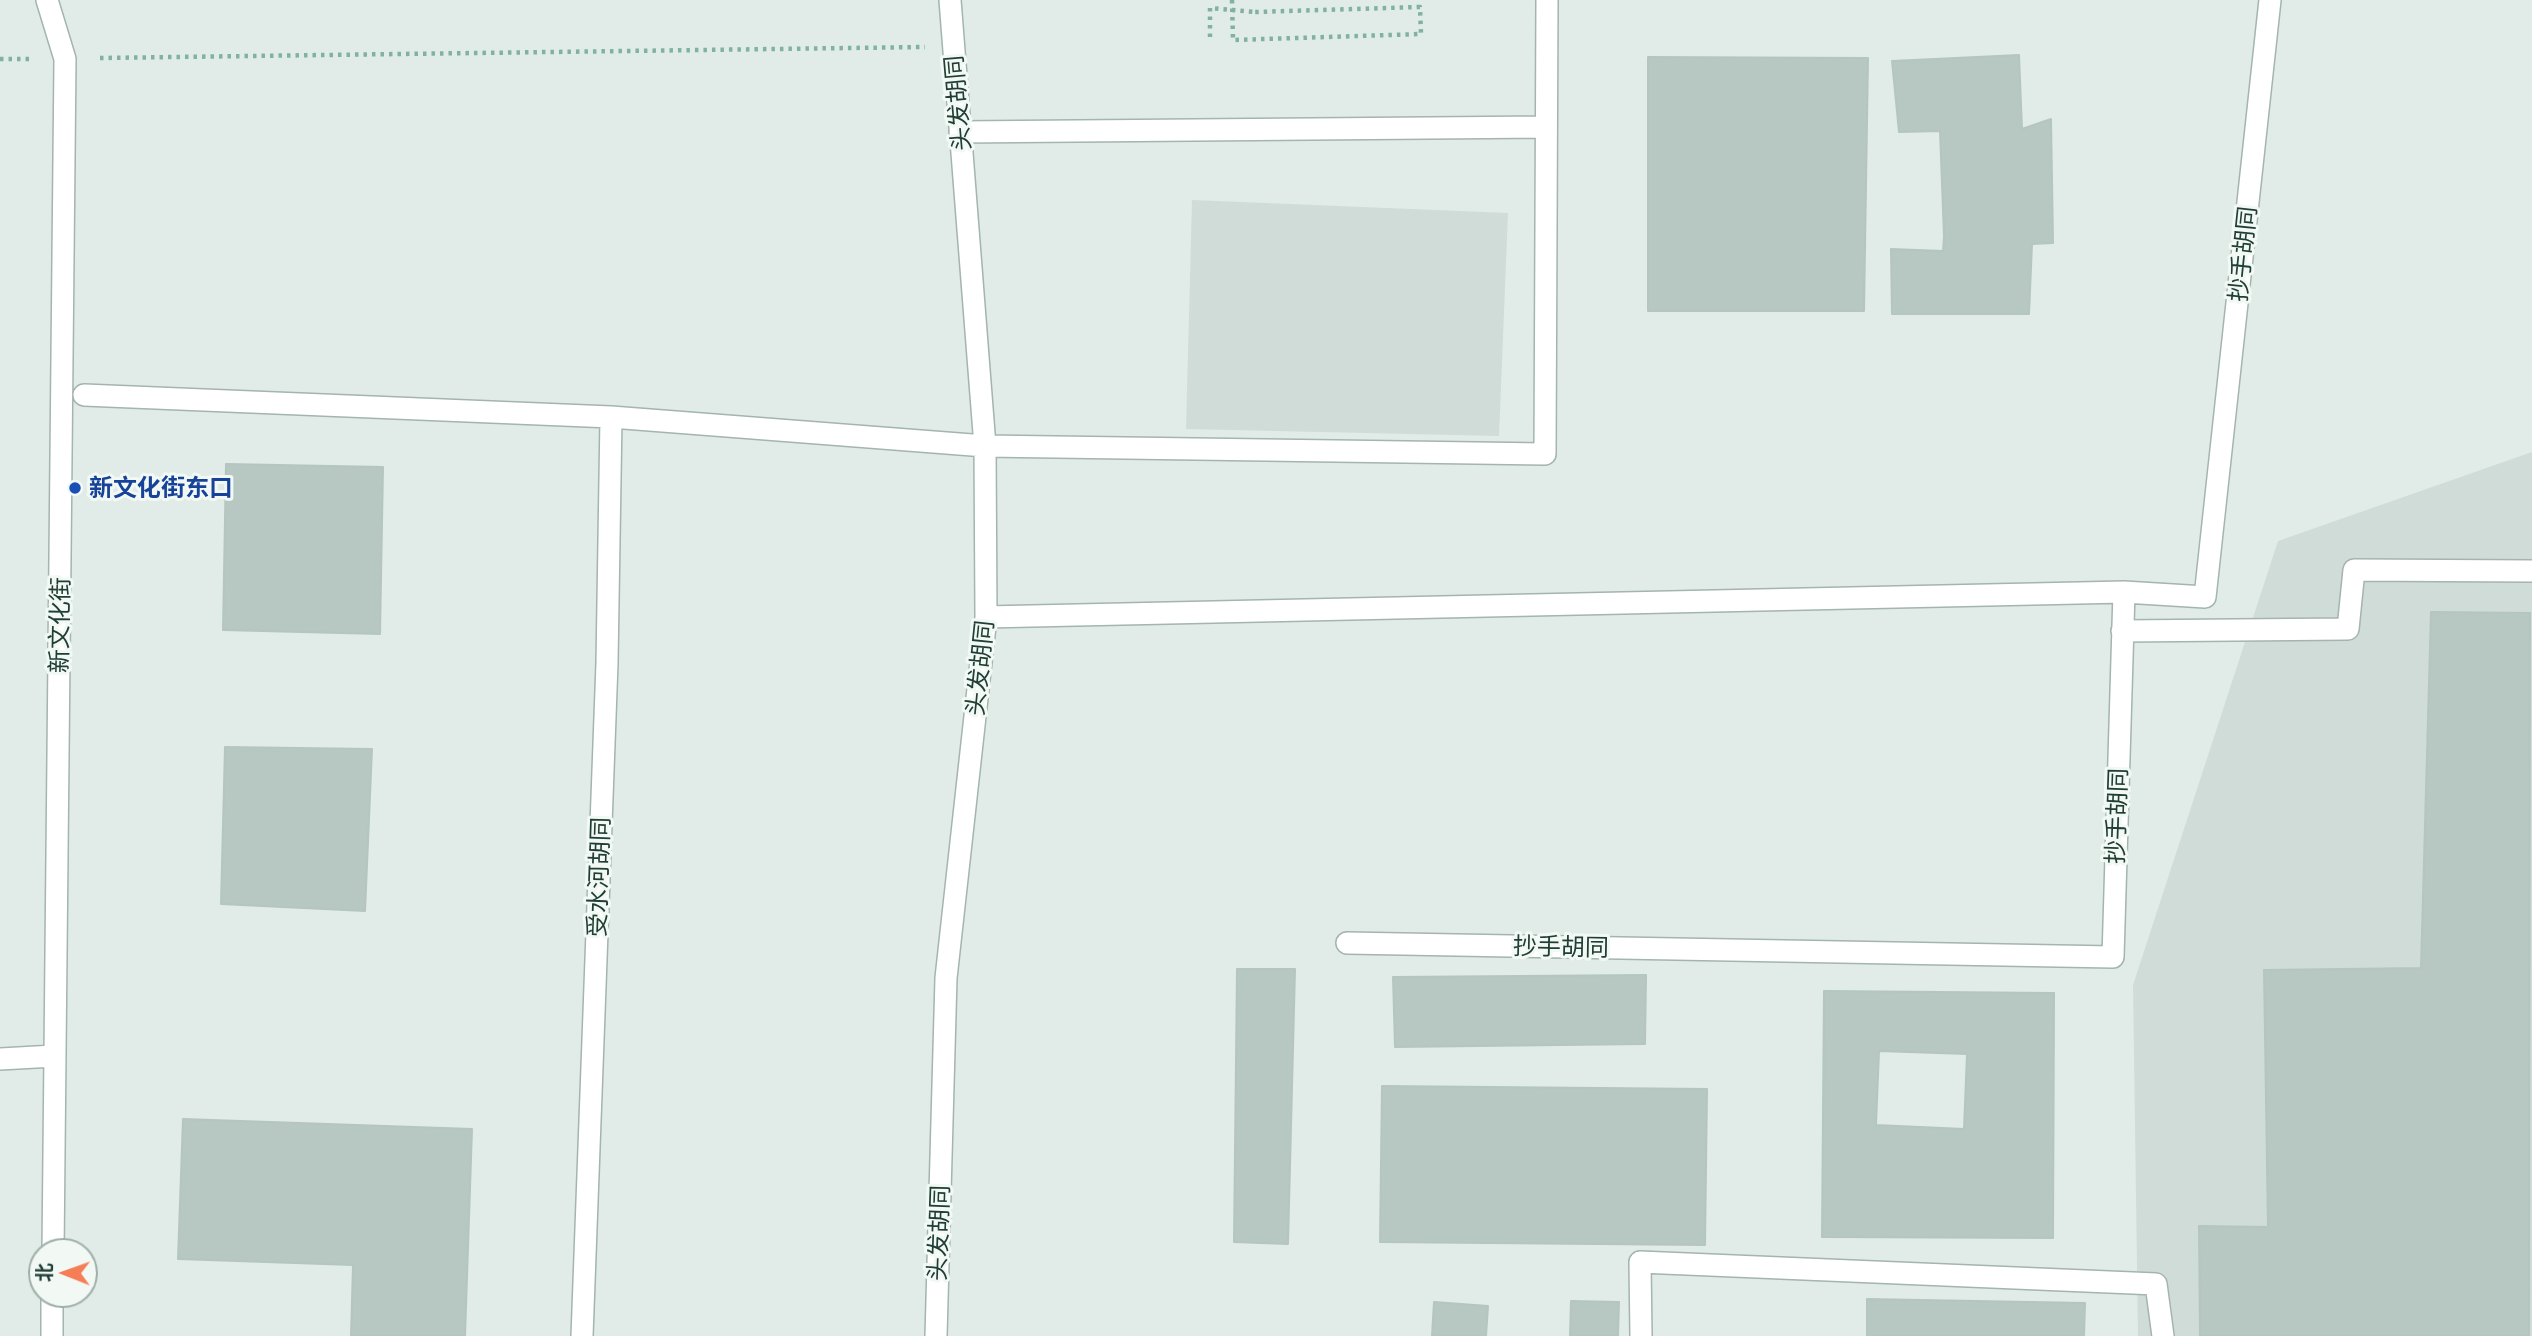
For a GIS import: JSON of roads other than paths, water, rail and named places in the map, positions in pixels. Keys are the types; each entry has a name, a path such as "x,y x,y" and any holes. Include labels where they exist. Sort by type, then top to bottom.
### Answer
{"street":[{"name":"新文化街","path":"47,0 65,59 52,1238"},
{"name":"头发胡同","path":"936,1336 946,978 986,617 985,446 950,0"},
{"path":"84,395 611,417 985,446 1545,454 1547,0"},
{"name":"抄手胡同","path":"1347,943 2113,957 2123,592 2205,597 2270,0"},
{"path":"960,132 1546,127"},
{"name":"受水河胡同","path":"582,1336 607,663 611,417"},
{"path":"2122,631 2348,629 2354,570 2532,571"},
{"path":"986,617 2123,592"},
{"path":"0,1059 54,1056"},
{"path":"1641,1336 1640,1262 2155,1284 2163,1336"},
{"path":"52,1308 52,1336"}],"place":[{"name":"新文化街东口","path":"75,488"}]}
